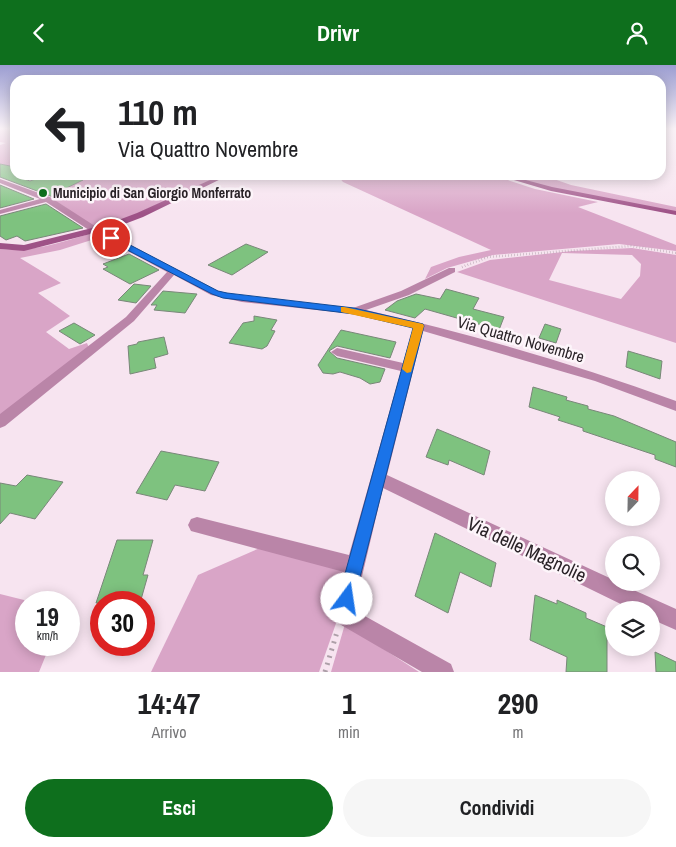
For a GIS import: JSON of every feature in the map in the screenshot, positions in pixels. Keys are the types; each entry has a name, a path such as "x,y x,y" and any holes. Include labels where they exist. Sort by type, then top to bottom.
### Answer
{"street":[{"path":"0,246 24,248 126,221 215,180"},
{"path":"518,180 551,189 676,213"},
{"name":"Via Quattro Novembre","path":"3,182 48,199 95,230 215,293 226,296 354,311 419,326 599,378 676,406"},
{"path":"0,213 48,199"},
{"path":"0,422 130,319 162,281 174,270"},
{"path":"354,311 405,293 452,270"},
{"path":"419,326 343,615 443,672"},
{"path":"337,352 408,368"},
{"name":"Via delle Magnolie","path":"378,478 676,620"},
{"path":"197,525 356,566"}],"path":[{"path":"452,270 488,257 570,250 631,246 676,253"},
{"path":"324,672 343,615"}],"shaded area":[{"path":"0,156 10,156 10,166 0,164"},
{"path":"82,180 211,180 123,220 93,226 51,198 68,191 67,188"},
{"path":"341,180 507,180 535,189 598,202 578,207 676,245 676,251 619,244 493,255 447,268 425,279 431,267 459,257 491,250"},
{"path":"523,180 557,180 571,185 676,207 676,212 553,188"},
{"path":"96,232 101,237 60,250 20,258 61,283 38,293 70,316 46,332 69,349 87,343 89,348 0,420 0,249 37,248"},
{"path":"632,248 676,255 676,343 457,272 490,260 572,251","holes":["562,253 632,255 641,264 640,276 621,299 549,280"]},
{"path":"262,547 356,566 319,672 151,672 198,575"},
{"path":"0,594 15,598 15,656 46,656 39,672 0,672"},
{"path":"345,624 419,672 331,672"}],"building":[{"path":"0,164 10,166 10,180 83,180 56,193 60,194 53,197 0,177"},
{"path":"0,185 34,199 0,208"},
{"path":"46,204 83,228 25,241 17,236 6,240 0,236 0,216"},
{"path":"246,244 268,252 232,275 208,265"},
{"path":"129,254 159,270 130,284 103,269 108,267 103,264"},
{"path":"134,284 151,286 136,303 118,300"},
{"path":"446,289 479,298 473,309 504,317 499,330 425,309 415,318 385,310 397,301 416,294 440,299"},
{"path":"163,291 197,294 185,313 154,310 157,305 151,305"},
{"path":"254,316 277,320 271,330 275,331 267,346 262,349 229,343 243,323 254,321"},
{"path":"74,323 95,335 80,344 59,331"},
{"path":"545,324 561,329 556,343 539,338"},
{"path":"341,330 396,342 390,358 337,346 329,351 337,358 385,369 380,382 370,384 360,378 340,372 333,374 323,373 318,365"},
{"path":"164,337 168,354 154,358 156,368 130,374 128,346"},
{"path":"628,351 662,361 660,379 626,367"},
{"path":"533,387 567,397 566,400 588,406 588,409 614,416 676,442 676,467 655,459 655,455 583,431 583,428 558,420 560,417 529,407"},
{"path":"437,429 490,451 484,475 449,460 448,465 426,457"},
{"path":"161,451 219,462 205,491 175,485 167,500 136,493"},
{"path":"27,475 63,482 35,519 10,513 0,524 0,483 16,486"},
{"path":"435,533 496,563 491,587 460,572 448,613 415,596"},
{"path":"117,540 153,540 143,575 148,575 143,591 100,591"},
{"path":"535,595 557,604 557,600 586,613 586,618 605,626 607,672 566,672 567,657 530,640"},
{"path":"660,654 676,662 676,672 656,672 655,656 660,656"}],"slow traffic":[{"path":"344,309 419,326 407,369"}],"place":[{"name":"Municipio di San Giorgio Monferrato","path":"43,193"}],"route":[{"path":"111,238 215,293 242,299 354,311 419,326 347,599"}]}
